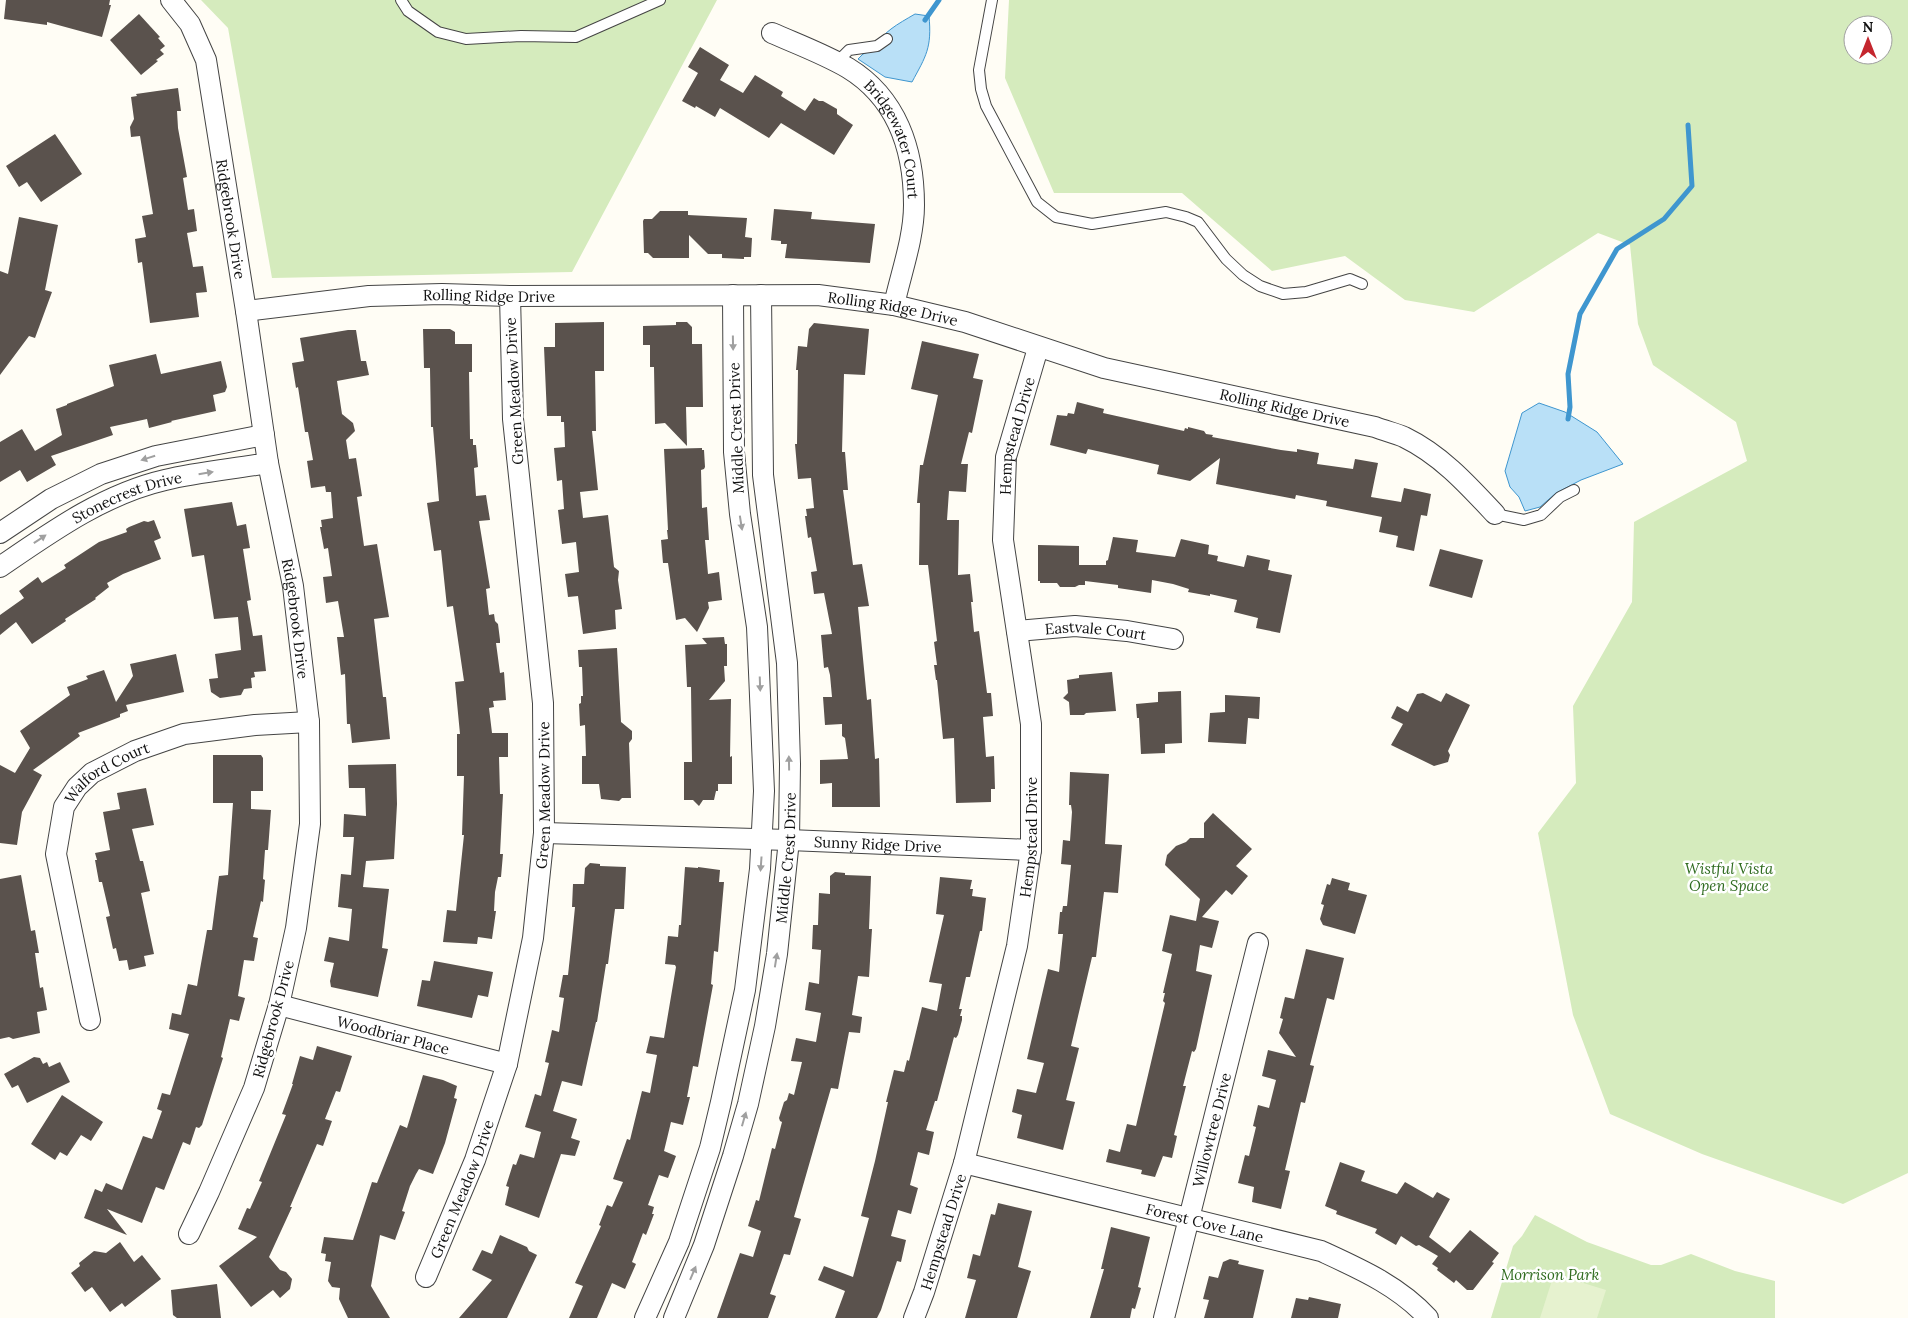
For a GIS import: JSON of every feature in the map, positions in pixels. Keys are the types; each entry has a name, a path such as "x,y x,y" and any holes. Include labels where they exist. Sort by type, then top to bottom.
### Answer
{"street":[{"name":"Ridgebrook Drive","path":"171,0 190,24 206,60 268,463 293,586 309,722 310,824 296,928 279,1005 254,1088 189,1234"},
{"name":"Bridgewater Court","path":"772,33 850,69 874,89 895,114 906,144 914,206 910,234 894,305"},
{"name":"Rolling Ridge Drive","path":"246,311 369,296 442,294 510,296 818,296 894,305 965,322 1038,348 1104,368 1375,427 1404,437 1436,456 1463,479 1495,514"},
{"name":"Middle Crest Drive","path":"646,1318 679,1242 710,1148 745,990 753,933 762,839 764,791 757,627 740,514 734,452 733,295"},
{"name":"Middle Crest Drive","path":"674,1318 704,1245 748,1104 777,954 789,840 790,764 787,663 773,556 762,448 761,295"},
{"name":"Green Meadow Drive","path":"426,1277 475,1160 507,1064 532,938 544,833 543,703 513,419 510,296"},
{"name":"Hempstead Drive","path":"914,1318 924,1292 964,1163 1017,946 1031,850 1031,724 1003,540 1006,457 1038,348"},
{"name":"Stonecrest Drive","path":"0,533 50,499 101,474 120,467 156,456 264,436"},
{"name":"Stonecrest Drive","path":"0,567 63,524 110,499 135,489 165,480 268,463"},
{"path":"747,560 773,556"},
{"name":"Eastvale Court","path":"1017,631 1074,626 1127,631 1173,639"},
{"name":"Walford Court","path":"90,1020 56,854 64,807 77,787 92,773 135,751 184,734 255,725 309,722"},
{"name":"Sunny Ridge Drive","path":"544,833 762,839 1031,850"},
{"name":"Willowtree Drive","path":"1164,1318 1258,943"},
{"name":"Woodbriar Place","path":"279,1005 507,1064"},
{"path":"710,1148 733,1156"},
{"name":"Forest Cove Lane","path":"964,1163 1321,1251 1374,1276 1417,1306 1428,1318"}],"lane":[{"path":"401,0 408,11 438,32 466,39 521,36 576,37 660,0"},
{"path":"992,0 979,70 981,89 986,106 1037,202 1056,217 1092,224 1166,212 1186,216 1198,222 1226,259 1243,275 1260,286 1283,294 1306,292 1350,279 1362,284"},
{"path":"837,62 849,50 877,46 887,40"},
{"path":"1495,514 1524,520 1540,515 1560,497 1574,490"}],"green space":[{"path":"201,0 717,0 572,272 272,278 228,28"},
{"name":"Wistful Vista Open Space","path":"1009,0 1908,0 1908,1173 1843,1204 1702,1154 1610,1114 1573,1015 1538,833 1576,783 1573,706 1632,602 1634,522 1747,461 1736,422 1653,365 1638,324 1630,245 1598,233 1474,312 1405,300 1345,256 1272,271 1182,193 1054,193 1005,78"},
{"name":"Morrison Park","path":"1535,1215 1587,1242 1651,1265 1661,1265 1691,1254 1735,1271 1775,1281 1775,1318 1491,1318 1513,1246 1522,1236"},
{"path":"1554,1274 1606,1290 1597,1318 1540,1318"}],"water":[{"path":"915,14 929,16 930,36 927,51 912,82 885,77 858,59 863,54 873,50 881,38 891,29"},
{"path":"1539,403 1565,412 1597,432 1623,464 1581,480 1556,493 1540,507 1525,511 1519,497 1510,487 1505,471 1522,413"}],"building":[{"path":"6,0 110,0 109,5 111,5 102,37 47,22 47,25 4,19"},
{"path":"139,14 160,37 158,38 165,46 160,50 164,54 141,75 110,40"},
{"path":"700,47 729,65 720,80 743,93 755,75 783,92 781,96 805,111 814,98 837,109 837,114 853,125 834,155 781,123 769,138 720,108 715,117 696,106 695,108 682,101 698,73 688,67"},
{"path":"178,88 181,111 177,111 178,128 187,177 183,178 188,210 194,209 197,231 187,233 193,267 203,266 207,292 196,293 199,317 150,323 142,262 138,263 135,239 146,237 142,216 153,214 140,136 131,137 130,127 134,119 131,97 137,96 136,94"},
{"path":"55,134 82,174 41,202 27,182 19,187 6,166"},
{"path":"774,209 812,212 811,219 875,224 870,263 785,258 787,244 771,240"},
{"path":"660,211 688,211 688,215 747,218 745,237 752,238 751,257 744,257 744,259 722,258 722,254 708,254 689,235 689,258 653,258 648,253 644,253 643,221 644,219 652,219"},
{"path":"19,217 58,225 45,290 52,292 35,338 29,336 0,375 0,271 8,274"},
{"path":"604,322 604,371 595,371 596,431 592,431 598,490 580,492 583,518 608,515 614,567 619,571 618,580 622,609 615,610 616,629 583,634 578,596 568,597 565,574 579,572 576,542 562,544 558,510 564,509 562,480 557,481 554,448 565,447 564,422 561,422 561,416 547,416 544,347 555,347 555,323"},
{"path":"676,322 687,322 692,327 692,344 702,344 703,407 686,407 687,446 665,423 655,424 654,367 650,367 650,345 643,345 643,326 676,325"},
{"path":"814,323 869,329 865,375 844,374 842,452 845,452 848,490 843,490 853,565 862,564 869,606 858,607 867,700 871,699 875,759 879,758 880,807 832,807 832,783 820,784 820,760 848,759 845,738 842,736 842,724 825,725 823,697 832,697 828,667 824,668 821,635 832,634 824,593 814,594 811,572 817,571 811,537 808,538 805,516 807,516 806,509 814,508 811,478 798,479 795,444 797,444 798,370 796,370 798,346 807,347 809,329"},
{"path":"423,329 450,329 455,332 455,344 472,344 472,372 469,372 470,439 473,439 473,445 476,445 478,467 474,468 476,496 486,495 490,520 479,521 490,588 486,589 489,615 494,614 495,621 498,624 500,643 496,643 500,673 504,672 506,700 493,701 494,707 489,708 492,733 508,733 508,757 499,757 500,794 503,794 500,854 503,854 501,877 498,877 495,892 494,911 496,911 492,939 478,937 477,944 443,942 447,910 456,911 464,835 462,835 464,776 457,776 457,734 460,734 455,682 464,681 453,606 447,607 441,550 434,551 427,503 439,501 433,427 431,427 430,368 424,368"},
{"path":"356,330 361,361 366,361 369,375 337,381 342,414 353,423 355,431 346,440 349,459 356,458 362,496 357,497 364,546 377,544 389,617 374,619 383,697 386,697 390,739 352,743 350,724 347,724 345,674 341,675 337,637 344,637 338,601 326,603 323,577 332,576 328,548 324,549 320,527 322,527 321,520 333,518 331,492 326,492 325,486 311,488 307,461 313,460 308,432 305,432 292,363 304,361 300,338"},
{"path":"922,341 979,354 973,378 983,380 972,433 969,432 961,464 968,464 966,492 949,491 947,520 959,520 958,575 970,574 974,632 979,631 987,693 991,693 993,716 983,717 986,757 994,756 995,789 991,789 991,802 956,803 954,738 943,739 934,665 937,665 934,642 937,641 928,565 919,565 920,503 917,503 920,465 923,465 938,395 911,389"},
{"path":"156,354 161,374 221,361 227,387 225,392 213,395 216,411 149,428 147,419 110,427 113,435 51,456 56,465 27,482 20,470 0,482 0,442 22,429 35,451 62,435 56,409 114,386 109,365"},
{"path":"1077,402 1104,409 1103,413 1184,431 1188,427 1204,431 1206,434 1213,435 1212,437 1281,450 1297,452 1297,449 1319,453 1317,464 1353,469 1355,459 1378,463 1371,497 1401,502 1404,488 1431,494 1427,516 1421,515 1414,551 1396,547 1398,536 1379,532 1382,517 1326,506 1327,501 1296,495 1295,499 1216,484 1220,458 1190,481 1157,474 1159,465 1088,449 1086,454 1050,445 1057,415 1067,416 1068,413 1074,414"},
{"path":"702,448 704,450 705,467 701,470 702,508 707,507 709,540 705,540 708,574 719,572 722,600 708,602 709,608 697,632 685,618 676,620 668,563 663,563 661,540 668,539 664,449"},
{"path":"232,502 237,526 246,524 250,548 243,549 251,600 247,601 253,636 262,635 266,671 254,672 255,677 251,678 252,688 244,689 241,695 220,698 211,692 209,679 218,678 215,654 241,650 238,617 214,619 204,555 192,557 184,509"},
{"path":"154,520 161,538 154,541 161,559 123,574 107,583 109,587 96,599 32,644 16,622 0,635 0,615 24,598 19,591 38,577 42,583 66,568 64,565 99,542 127,532 126,529 129,527 144,521"},
{"path":"1113,537 1138,540 1136,552 1175,557 1181,539 1209,545 1208,554 1218,556 1217,561 1244,567 1247,555 1270,560 1268,570 1292,575 1280,633 1256,628 1258,618 1234,612 1237,600 1210,594 1210,596 1188,592 1189,589 1173,584 1152,580 1151,593 1118,588 1118,585 1085,581 1085,585 1060,587 1057,583 1040,583 1038,581 1038,545 1079,546 1079,565 1106,565"},
{"path":"1440,549 1483,560 1472,598 1429,586"},
{"path":"724,637 725,644 727,644 727,666 724,666 725,681 709,700 731,699 730,757 732,756 732,784 718,784 718,791 716,791 714,800 703,800 699,806 693,800 684,800 684,762 692,762 691,687 687,687 685,645 707,644 702,638"},
{"path":"617,648 621,722 632,731 632,739 629,743 631,798 622,798 619,801 601,799 599,784 582,784 582,756 586,756 585,725 580,726 579,704 581,703 581,696 583,696 582,667 579,667 578,650"},
{"path":"176,654 184,692 126,705 128,711 120,714 120,717 78,733 80,736 33,770 42,775 22,812 17,845 0,843 0,765 15,773 30,748 20,731 70,695 67,687 88,679 86,676 104,670 116,702 133,676 130,664"},
{"path":"1112,672 1116,711 1070,715 1069,702 1063,698 1068,693 1067,680 1079,678 1079,675"},
{"path":"1181,691 1182,743 1165,744 1165,753 1141,754 1139,718 1137,718 1136,704 1158,702 1158,692"},
{"path":"1423,693 1441,702 1446,693 1470,705 1448,751 1450,755 1448,762 1434,766 1391,745 1403,724 1391,718 1397,706 1408,712 1417,694"},
{"path":"1225,695 1260,697 1259,719 1248,718 1246,744 1208,742 1210,713 1225,712"},
{"path":"213,755 261,755 263,758 263,791 251,791 251,809 271,810 268,850 265,850 263,902 261,901 253,937 258,938 254,961 244,960 238,996 245,998 239,1021 230,1019 221,1057 223,1058 202,1125 199,1128 196,1127 190,1145 183,1142 164,1190 156,1187 142,1223 107,1209 127,1235 84,1218 95,1189 102,1192 106,1183 122,1190 143,1136 152,1139 162,1111 157,1109 162,1093 170,1095 189,1034 169,1029 172,1013 181,1015 188,984 197,986 207,930 212,930 219,876 228,875 233,803 213,803"},
{"path":"396,764 397,804 394,859 366,861 363,887 389,889 382,948 388,949 378,997 331,987 330,981 334,963 324,961 329,937 349,941 352,909 338,907 341,874 351,875 354,837 343,837 344,814 366,816 365,788 349,788 348,765"},
{"path":"1070,772 1109,774 1105,844 1122,845 1118,893 1104,892 1096,957 1092,957 1071,1046 1079,1048 1066,1100 1075,1102 1063,1150 1017,1138 1022,1115 1012,1112 1017,1089 1036,1093 1044,1063 1027,1059 1048,969 1059,972 1063,934 1058,934 1060,912 1062,912 1063,906 1067,906 1071,865 1061,864 1063,840 1070,841 1072,812 1071,805 1069,805"},
{"path":"146,788 154,825 132,829 140,861 143,861 150,891 141,893 154,954 144,956 146,966 129,970 127,960 119,961 116,948 113,949 106,917 110,916 102,882 99,882 95,853 110,850 103,812 120,809 117,793"},
{"path":"1213,813 1252,849 1236,866 1248,876 1232,895 1226,890 1202,917 1219,921 1212,948 1200,945 1196,971 1212,975 1196,1049 1194,1052 1192,1051 1183,1086 1186,1086 1174,1135 1177,1136 1172,1158 1163,1156 1155,1177 1141,1174 1142,1170 1106,1162 1109,1149 1120,1152 1127,1124 1136,1126 1165,1003 1163,1001 1165,993 1163,993 1172,954 1162,951 1170,915 1196,921 1200,899 1165,865 1167,855 1176,846 1190,838 1204,838 1204,823"},
{"path":"590,863 600,864 600,866 626,867 624,909 615,909 608,964 606,964 597,1022 582,1086 562,1081 553,1111 577,1119 571,1138 580,1141 575,1156 561,1154 539,1218 505,1205 509,1187 506,1186 513,1164 516,1165 520,1154 534,1158 541,1132 525,1127 535,1094 541,1096 549,1063 545,1062 552,1030 559,1032 564,998 559,997 563,975 568,975 575,907 572,907 573,884 584,884 585,868"},
{"path":"685,867 720,870 719,882 724,882 718,952 714,951 711,984 713,985 698,1067 693,1066 687,1097 690,1097 683,1125 671,1122 664,1151 676,1156 668,1178 659,1175 648,1205 654,1207 652,1214 654,1214 646,1235 643,1233 632,1262 636,1264 625,1289 612,1283 597,1318 569,1318 583,1286 575,1283 601,1226 599,1225 607,1205 612,1207 623,1182 613,1179 627,1139 630,1140 642,1091 650,1093 657,1055 646,1053 650,1036 664,1038 676,967 675,965 665,964 668,936 678,937 679,925 681,925"},
{"path":"835,872 845,873 845,875 871,876 869,929 872,929 869,977 858,976 852,1015 862,1017 860,1033 849,1032 838,1089 831,1088 794,1217 801,1219 790,1255 784,1254 770,1294 776,1296 768,1318 717,1318 740,1253 753,1257 761,1231 748,1226 756,1200 759,1201 772,1148 775,1149 782,1122 779,1118 784,1102 787,1100 789,1093 794,1095 802,1062 791,1061 796,1038 816,1042 821,1013 805,1010 809,982 819,984 821,950 812,949 813,925 818,925 819,893 830,894 830,876"},
{"path":"21,875 31,931 35,930 39,953 35,953 40,988 43,987 47,1010 37,1012 40,1033 13,1039 9,1037 0,1039 0,879"},
{"path":"940,877 972,880 970,889 973,889 972,896 986,898 982,931 980,931 970,977 966,977 959,1009 962,1009 960,1016 962,1016 962,1020 958,1035 956,1038 954,1037 937,1101 935,1101 926,1130 934,1132 929,1155 918,1152 910,1185 918,1188 911,1214 898,1210 891,1236 906,1240 901,1262 897,1261 881,1310 877,1318 835,1318 845,1291 818,1280 824,1266 853,1277 869,1218 861,1216 875,1161 894,1070 904,1072 907,1060 909,1061 922,1007 937,1011 942,984 929,982 944,915 936,914"},
{"path":"1332,878 1350,883 1348,890 1367,895 1355,934 1323,925 1320,919 1324,905 1321,904 1327,884 1330,885"},
{"path":"1306,949 1344,958 1334,1000 1327,998 1310,1065 1314,1066 1305,1103 1301,1102 1285,1170 1290,1171 1281,1209 1252,1202 1254,1187 1238,1183 1245,1155 1249,1156 1256,1127 1253,1126 1258,1105 1269,1108 1276,1080 1262,1076 1268,1050 1296,1057 1279,1033 1283,1019 1280,1018 1285,997 1294,999"},
{"path":"434,961 493,972 488,997 478,995 472,1018 417,1006 422,980 430,981"},
{"path":"317,1046 352,1056 340,1092 336,1091 325,1119 332,1121 323,1146 317,1144 290,1207 292,1207 269,1257 280,1270 286,1272 292,1279 290,1289 280,1298 273,1290 251,1307 219,1266 257,1237 238,1229 247,1208 250,1209 262,1182 259,1181 286,1115 282,1114 293,1084 300,1056 313,1060"},
{"path":"34,1057 40,1058 43,1064 47,1062 49,1067 60,1062 70,1082 27,1103 18,1085 12,1088 4,1074"},
{"path":"423,1075 457,1086 454,1098 457,1099 445,1143 433,1174 419,1169 416,1174 402,1211 405,1212 395,1240 380,1235 371,1286 390,1318 348,1318 339,1299 340,1288 332,1287 328,1281 331,1262 325,1261 326,1254 321,1253 324,1237 353,1240 372,1182 377,1183 400,1125 407,1128"},
{"path":"62,1095 103,1122 91,1141 81,1135 67,1156 60,1152 55,1160 31,1144"},
{"path":"1340,1162 1365,1171 1361,1181 1397,1194 1405,1182 1433,1198 1437,1192 1450,1199 1429,1237 1450,1253 1470,1230 1499,1253 1492,1262 1494,1263 1473,1290 1467,1290 1456,1280 1454,1283 1437,1270 1438,1268 1432,1264 1438,1256 1419,1245 1416,1246 1401,1236 1396,1245 1375,1233 1377,1229 1336,1214 1337,1211 1325,1206"},
{"path":"998,1203 1032,1211 1018,1267 1031,1271 1017,1318 965,1318 976,1280 967,1278 973,1254 980,1256 991,1214 995,1215"},
{"path":"1111,1227 1150,1237 1138,1287 1141,1288 1135,1309 1132,1308 1130,1318 1090,1318 1104,1269 1101,1269"},
{"path":"500,1235 527,1247 529,1251 537,1255 507,1318 459,1318 492,1280 472,1270 482,1250 492,1254"},
{"path":"120,1242 134,1262 142,1255 161,1279 125,1307 122,1303 110,1312 92,1287 85,1292 71,1273 80,1266 79,1263 94,1251 106,1253"},
{"path":"1230,1259 1239,1261 1238,1264 1264,1270 1253,1318 1204,1318 1209,1300 1203,1299 1209,1276 1218,1278 1223,1262"},
{"path":"217,1284 221,1318 177,1318 173,1315 171,1290"},
{"path":"1309,1297 1341,1304 1338,1318 1291,1318 1296,1298 1308,1300"}],"waterway":[{"path":"925,20 939,0"},
{"path":"1568,419 1570,407 1568,374 1580,314 1617,249 1664,219 1692,186 1688,125"}]}
